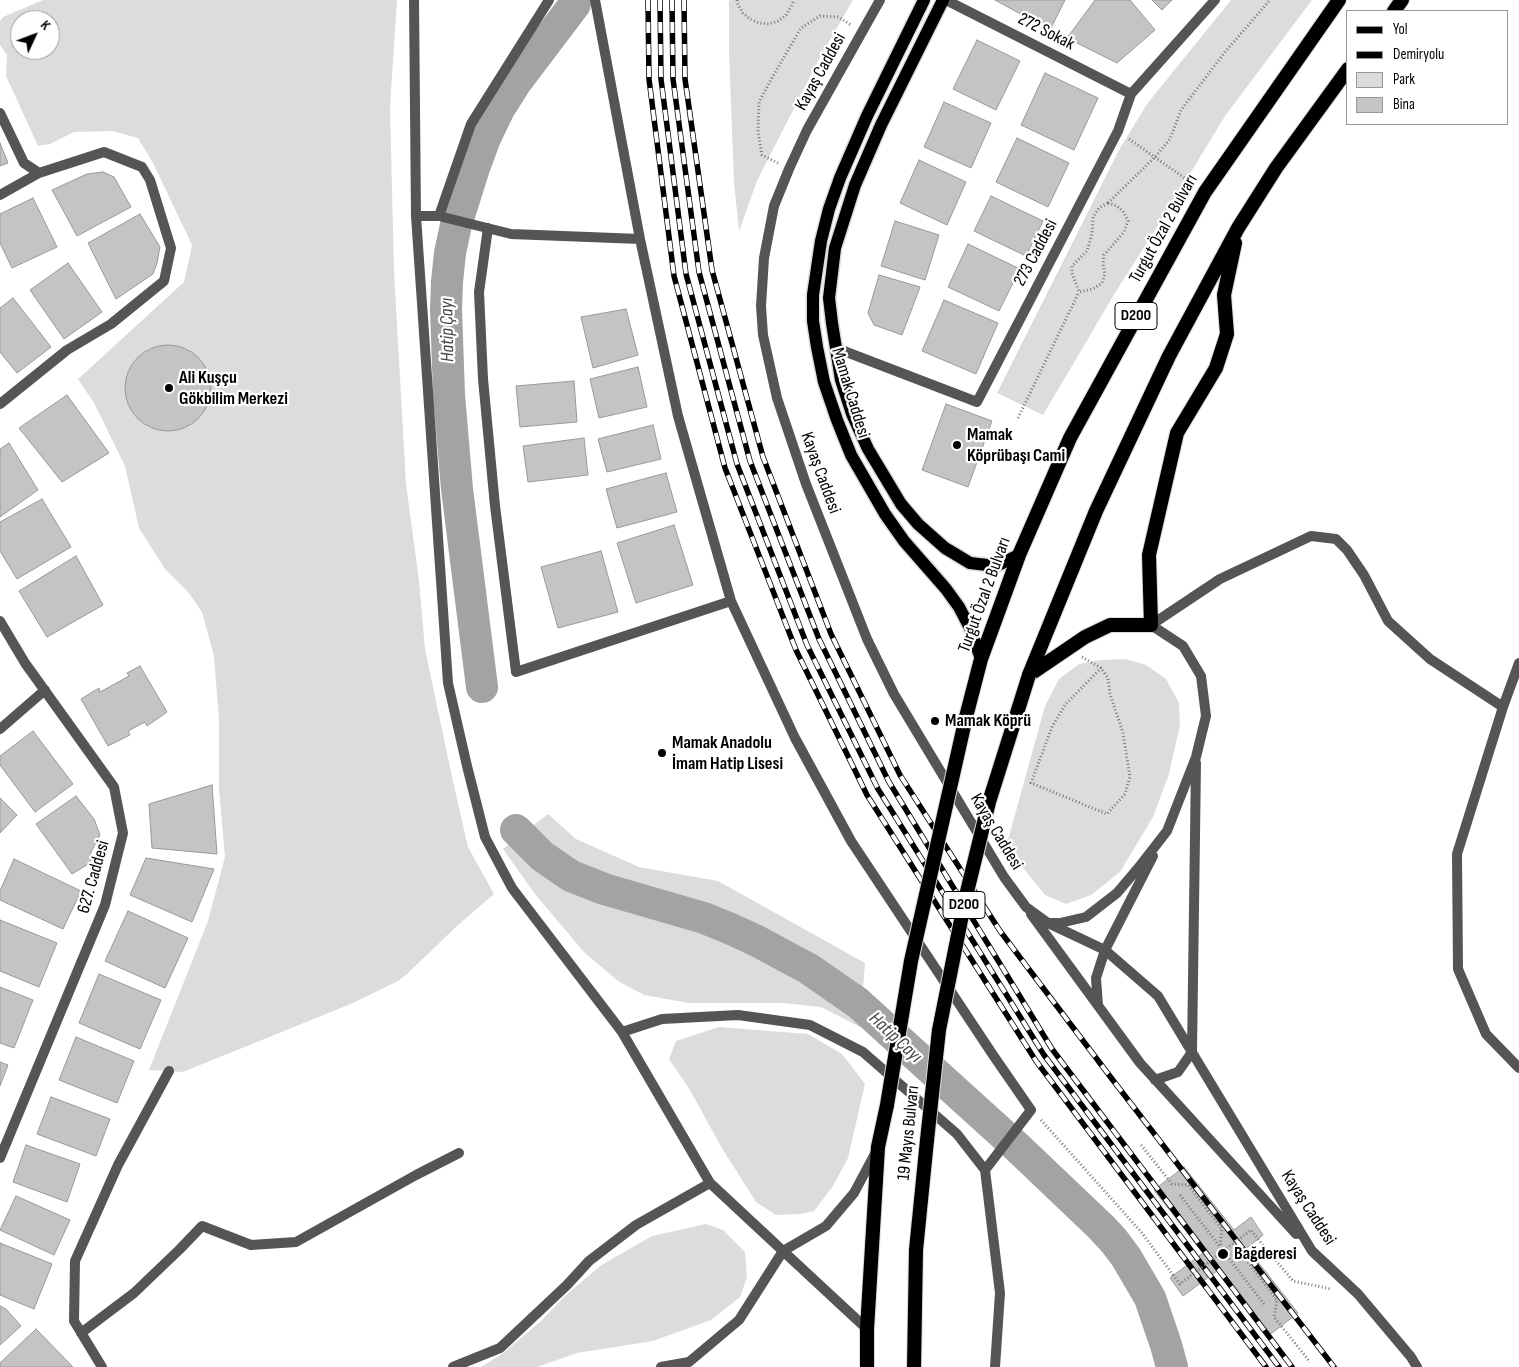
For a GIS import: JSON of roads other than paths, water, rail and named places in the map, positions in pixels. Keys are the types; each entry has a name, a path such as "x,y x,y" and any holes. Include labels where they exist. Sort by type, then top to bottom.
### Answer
{"highway":[{"name":"Turgut Özal 2 Bulvarı","path":"966,717 981,658 1019,555 1070,438 1205,192 1339,0"},
{"name":"D200","path":"1029,675 1100,502 1169,356 1238,228 1276,168 1346,73"},
{"path":"1029,675 1085,637 1110,625 1151,625 1149,555 1177,434 1216,368 1227,334 1224,295 1238,228"},
{"name":"19 Mayıs Bulvarı","path":"914,1367 916,1250 939,1030 965,900 989,802 1029,675"},
{"name":"19 Mayıs Bulvarı","path":"866,1367 866,1329 878,1147 887,1105 911,961 966,717"}],"main road":[{"name":"Mamak Caddesi","path":"924,0 867,116 835,194 821,241 813,294 814,321 824,382 851,455 885,514 904,541 946,589 959,607 970,628 981,658"},
{"name":"Mamak Caddesi","path":"945,0 881,125 855,185 835,248 829,298 842,380 852,414 868,450 901,504 918,524 945,548 970,563 996,566 1019,555"}],"street":[{"path":"414,0 416,216 448,683 485,837 512,888 622,1032 710,1184 866,1329"},
{"path":"439,216 471,124 549,0"},
{"path":"595,0 640,239 678,416 731,601 795,738 851,841 1031,1110 985,1170"},
{"name":"Kayaş Caddesi","path":"880,0 807,130 774,206 764,258 761,306 763,335 777,398 806,484 866,639 894,694 1004,877 1026,907 1048,923 1105,950 1158,996 1312,1251 1358,1294 1411,1356 1417,1367"},
{"name":"272 Sokak","path":"945,0 1131,94"},
{"name":"273 Caddesi","path":"836,348 977,402 1118,131 1131,94 1215,0"},
{"path":"0,113 24,163 39,173"},
{"path":"0,195 39,173 104,152 142,167 150,180 172,248 164,281 112,324 67,350 0,404"},
{"path":"416,216 451,218 511,234 640,239"},
{"path":"488,228 479,292 483,379 494,506 516,672 731,601"},
{"path":"1098,1006 1096,978 1105,950 1166,831 1196,757 1206,716 1201,676 1183,646 1151,625 1220,579 1311,536 1336,539 1347,550 1364,574 1388,621 1430,659 1504,707"},
{"name":"627. Caddesi","path":"0,621 25,663 114,787 123,833 105,905 0,1158"},
{"path":"1519,663 1457,854 1458,969 1486,1034 1519,1068"},
{"path":"0,729 45,690"},
{"path":"1155,1080 1178,1072 1192,1052 1196,757"},
{"path":"1048,923 1060,923 1086,917 1117,893 1166,831"},
{"path":"1026,907 1140,1063 1312,1251"},
{"path":"622,1032 662,1019 738,1016 810,1025 863,1052 957,1134 985,1170 1000,1294 995,1367"},
{"path":"102,1367 74,1321 75,1261 118,1166 169,1071"},
{"path":"661,1367 689,1362 739,1320 783,1251 826,1226 854,1193 878,1147"},
{"path":"81,1333 134,1293 180,1250 202,1226 251,1245 296,1242 459,1153"},
{"path":"453,1367 500,1348 590,1261 636,1225 710,1184"}],"waterway":[{"name":"Hatip Çayı","path":"482,687 457,489 449,395 446,309 450,253 456,225 474,168 485,138 499,109 516,82 575,4"},
{"name":"Hatip Çayı","path":"516,830 542,856 571,876 604,889 704,918 731,929 809,969 858,1003 1017,1147 1114,1241 1126,1257 1150,1298 1172,1367"}],"railway":[{"path":"648,0 649,79 674,276 725,468 796,650 867,795 1036,1061 1266,1367"},
{"path":"660,0 661,79 686,274 737,464 807,645 878,789 1044,1055 1279,1367"},
{"path":"672,0 673,79 699,272 750,461 819,639 889,782 1052,1049 1292,1367"},
{"path":"684,0 685,79 712,270 763,457 831,634 900,775 1000,931 1334,1367"}],"place":[{"name":"Ali Kuşçu Gökbilim Merkezi","path":"169,388"},
{"name":"Mamak Köprübaşı Cami","path":"957,445"},
{"name":"Mamak Köprü","path":"935,721"},
{"name":"Mamak Anadolu İmam Hatip Lisesi","path":"662,753"},
{"name":"Bağderesi","path":"1223,1254"}]}
